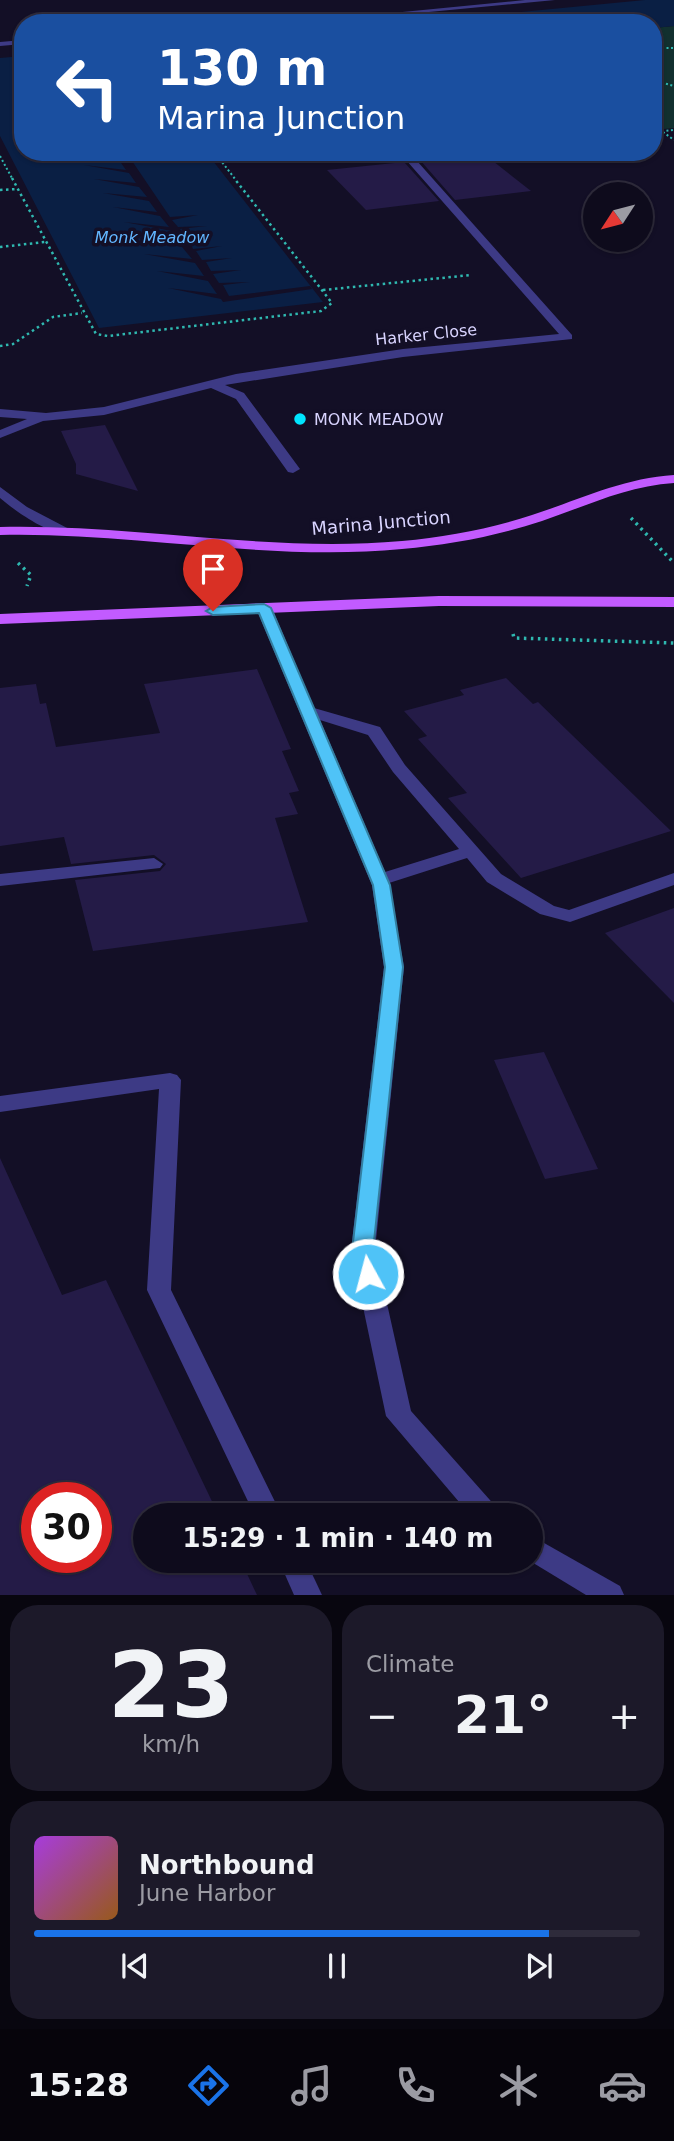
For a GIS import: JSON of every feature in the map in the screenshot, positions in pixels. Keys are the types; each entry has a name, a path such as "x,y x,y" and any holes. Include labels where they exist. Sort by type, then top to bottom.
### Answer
{"main road":[{"name":"Marina Junction","path":"0,531 64,530 290,550 364,548 465,535 513,525 619,489 670,479"},
{"path":"0,619 452,600 655,602 674,605"}],"street":[{"path":"391,14 551,0"},
{"name":"Harker Close","path":"0,413 47,416 137,405 236,378 403,353 568,337 412,161"},
{"path":"213,384 240,397 293,469"},
{"name":"Harker Close","path":"0,434 47,416"},
{"path":"0,491 22,510 64,530"},
{"path":"264,608 380,880 394,967 363,1251 399,1416 476,1503"},
{"path":"307,711 374,731 399,768 494,878 547,910 570,916 674,879"},
{"path":"380,880 471,851"},
{"path":"0,880 154,864"},
{"path":"0,1104 170,1080 159,1290 263,1503"},
{"path":"543,1555 610,1595"},
{"path":"298,1573 308,1595"}],"path":[{"path":"662,131 674,130"},
{"path":"662,131 674,140"},
{"path":"0,156 82,313 96,334 108,336 321,311 332,303 221,161"},
{"path":"0,190 17,189"},
{"path":"0,247 45,242"},
{"path":"322,290 509,271"},
{"path":"0,346 13,344 53,317 82,313"},
{"path":"619,489 634,499 626,504 624,511 674,563"},
{"path":"10,560 31,575 27,586 20,591"}],"green space":[{"path":"674,26 674,128 662,129 662,27"}],"water":[{"path":"645,0 674,0 674,26 662,27 662,14 501,14"},
{"name":"Monk Meadow","path":"14,57 14,161 213,161 323,302 99,328 0,136 0,58"}],"pier":[{"path":"120,161 132,161 170,217 198,215 172,220 178,227 207,226 180,229 186,238 214,235 189,239 193,249 222,246 196,251 202,260 232,258 206,262 211,271 241,270 213,274 219,283 250,282 223,285 229,296 310,286 312,289 223,302 221,299 168,288 217,294 208,281 157,271 204,276 195,263 144,254 192,259 182,247 133,237 180,242 172,231 124,222 169,227 160,216 113,207 157,212 149,201 103,193 147,197 139,187 94,179 136,183 129,173 84,165 126,170"}],"building":[{"path":"421,161 493,161 531,191 455,200"},
{"path":"404,162 439,201 366,210 327,170"},
{"path":"105,425 138,491 76,474 76,464 61,431"},
{"path":"257,669 291,749 282,751 299,791 289,793 298,814 275,818 308,922 93,951 75,880 160,871 166,864 154,855 71,864 64,837 0,846 0,688 36,684 40,704 46,703 56,747 160,733 144,684"},
{"path":"506,678 533,704 538,702 671,831 521,878 448,798 467,793 418,739 427,736 404,711 464,695 460,690"},
{"path":"674,908 674,1003 605,933"},
{"path":"544,1052 598,1169 545,1179 494,1060"},
{"path":"0,1158 62,1295 106,1280 213,1503 133,1503 133,1573 247,1573 257,1595 0,1595"}],"place":[{"name":"MONK MEADOW","path":"300,419"}],"route":[{"path":"213,611 264,608 381,885 394,967 363,1251 368,1274"}]}
